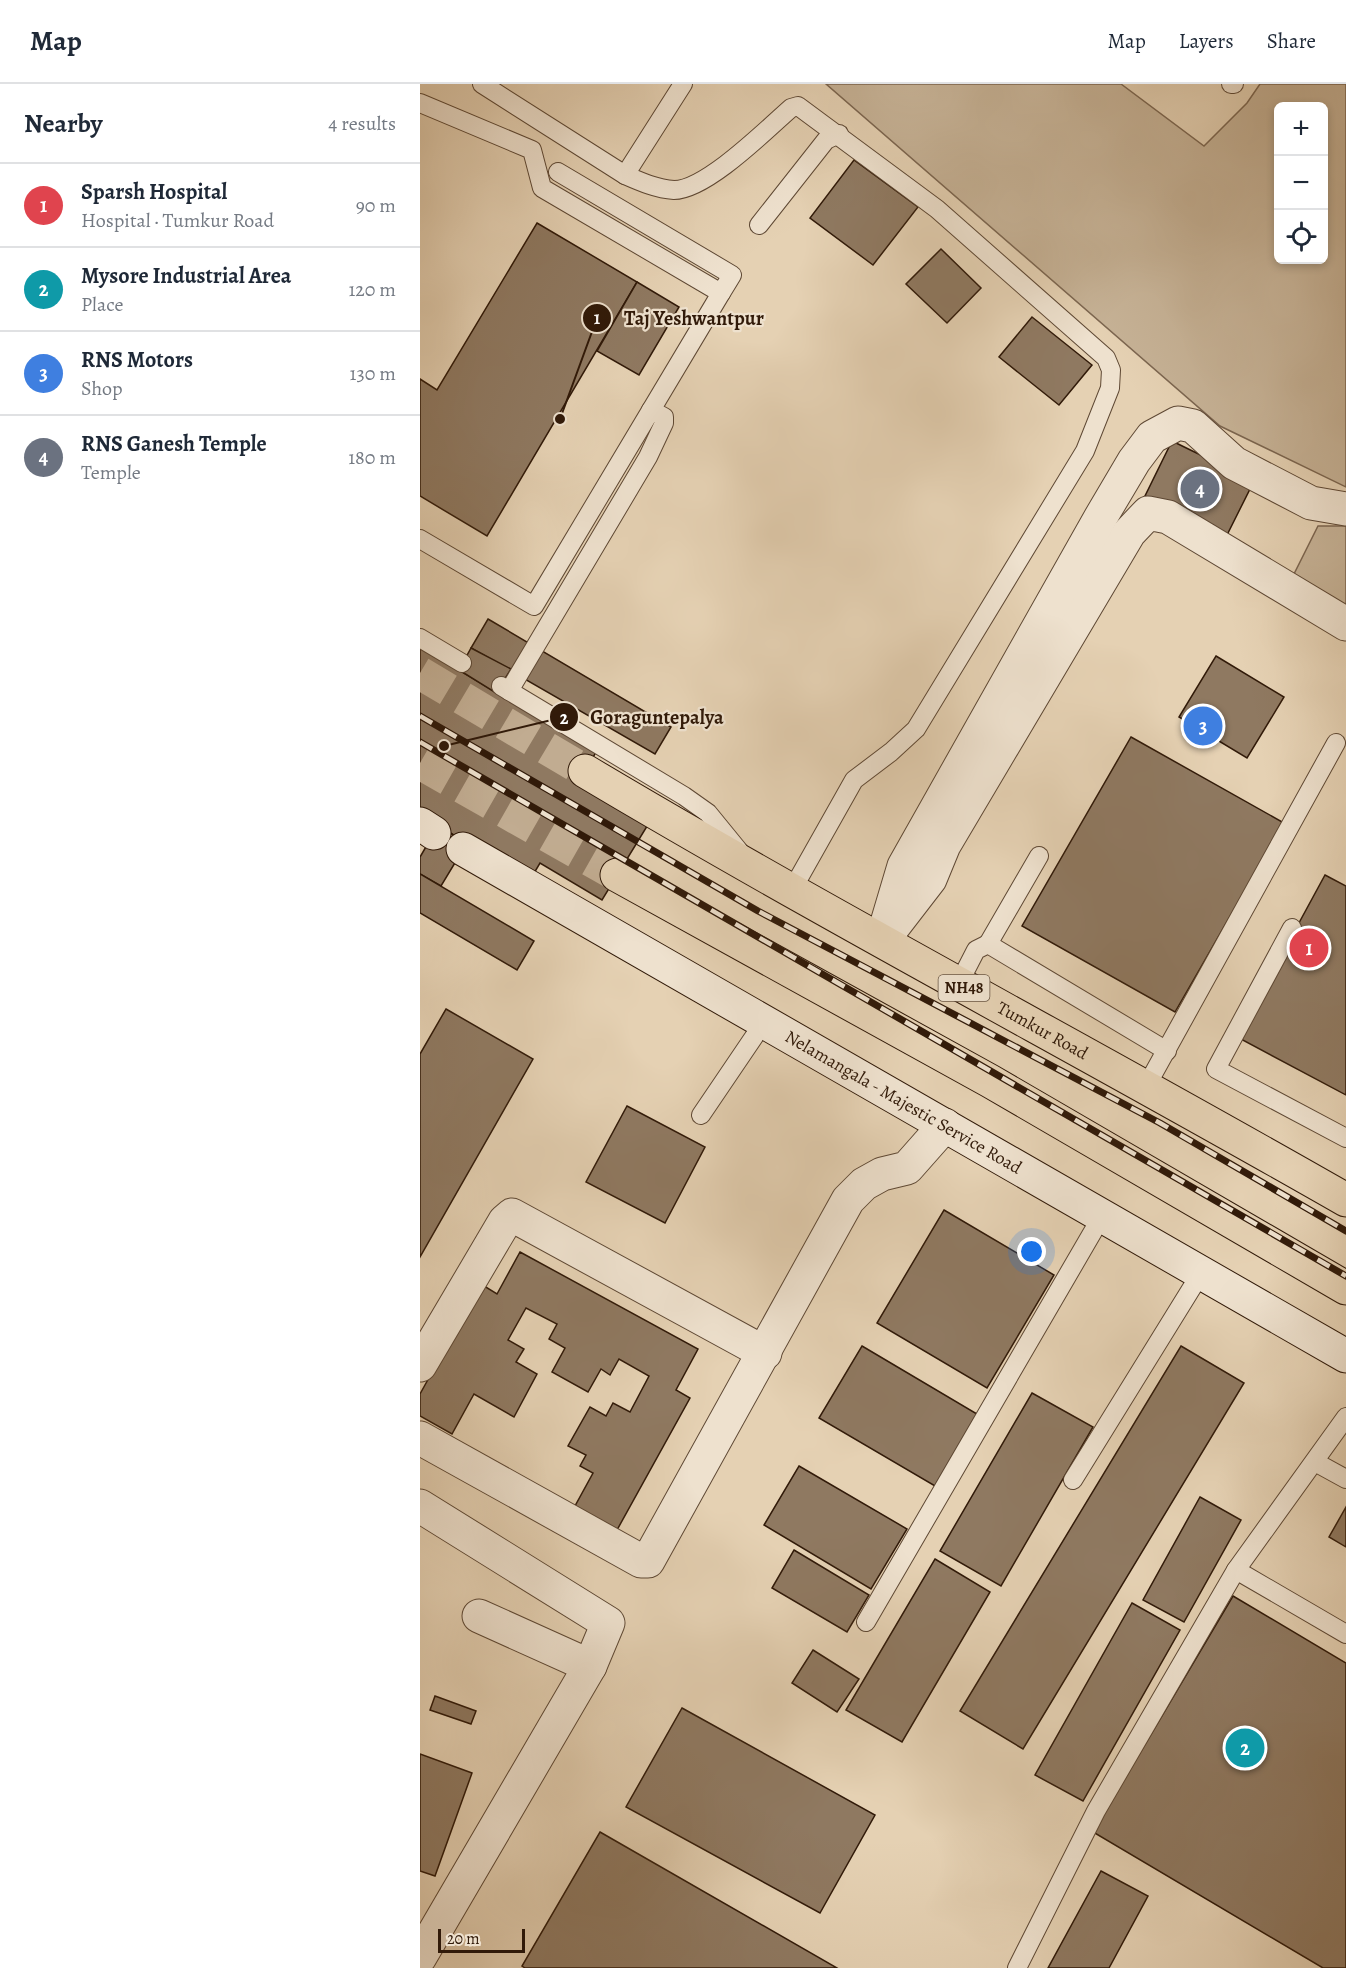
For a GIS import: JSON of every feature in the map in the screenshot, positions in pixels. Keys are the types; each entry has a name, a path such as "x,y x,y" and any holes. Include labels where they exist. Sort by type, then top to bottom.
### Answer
{"highway":[{"name":"Tumkur Road","path":"585,771 958,985 1147,1085 1346,1200"},
{"path":"617,875 990,1082 1346,1288"}],"street":[{"path":"882,940 904,866 1102,515 1134,461 1152,436 1178,423 1193,426 1234,463 1311,503 1346,509"},
{"path":"882,940 930,879 944,845 1129,533 1148,513 1168,517 1346,624"},
{"path":"1102,515 1129,533"},
{"name":"Nelamangala - Majestic Service Road","path":"463,849 1346,1356"},
{"path":"420,1438 641,1561 648,1561 848,1200 864,1184 882,1174 907,1168 945,1125"},
{"path":"420,1365 506,1221 512,1215 765,1353"},
{"path":"420,1506 608,1623 590,1666 420,1957"},
{"path":"479,1616 590,1666"}],"lane":[{"path":"482,84 625,175 662,188 688,188 711,176 791,108 798,106 937,208 1106,358 1111,370 1110,388 1085,451 916,729 891,753 854,780 792,890"},
{"path":"625,175 683,84"},
{"path":"420,103 532,150 542,188 721,293"},
{"path":"759,225 826,140 839,134"},
{"path":"420,538 534,606 732,275 558,172"},
{"path":"651,410 664,417 664,423 648,457 505,688 708,813 753,868"},
{"path":"420,638 462,663"},
{"path":"1147,1085 1336,743"},
{"path":"958,985 976,950 988,944 1039,856"},
{"path":"1292,928 1216,1069 1346,1138"},
{"path":"988,944 1167,1051"},
{"path":"701,1115 764,1022"},
{"path":"866,1622 1102,1216"},
{"path":"1073,1480 1201,1273"},
{"path":"1017,1968 1096,1811 1236,1570 1346,1417"},
{"path":"1315,1462 1346,1479"},
{"path":"1236,1570 1346,1634"}],"shaded area":[{"path":"826,84 1121,84 1204,146 1247,103 1260,84 1346,84 1346,487 1220,426"},
{"path":"1318,526 1346,526 1346,614 1290,582"}],"building":[{"path":"854,160 918,207 873,265 810,218"},
{"path":"537,223 637,282 487,536 420,496 420,379 437,390"},
{"path":"941,249 981,288 947,323 906,284"},
{"path":"637,282 679,307 639,375 597,351"},
{"path":"1032,317 1092,365 1059,405 999,357"},
{"path":"1172,441 1254,481 1226,537 1145,496"},
{"path":"488,619 671,727 655,754 471,648"},
{"path":"420,647 596,752 579,782 649,823 602,900 540,863 530,880 420,815"},
{"path":"471,648 511,669 496,693 459,670"},
{"path":"1216,656 1284,697 1247,758 1179,717"},
{"path":"1131,737 1284,823 1175,1012 1022,926"},
{"path":"438,826 467,843 441,886 420,874 420,857"},
{"path":"420,874 534,941 517,970 420,913"},
{"path":"1325,875 1346,886 1346,1095 1237,1037"},
{"path":"446,1009 533,1059 420,1257 420,1054"},
{"path":"627,1106 705,1147 665,1223 586,1182"},
{"path":"944,1210 1054,1275 987,1388 877,1323"},
{"path":"520,1252 698,1349 676,1390 690,1398 617,1530 575,1506 593,1473 580,1466 586,1455 568,1446 590,1407 606,1416 613,1403 630,1412 649,1376 619,1359 610,1375 601,1369 588,1392 552,1372 565,1348 549,1339 557,1324 526,1308 508,1340 524,1349 516,1362 537,1374 514,1417 474,1394 452,1434 420,1416 420,1394 481,1284 497,1294"},
{"path":"862,1346 977,1414 935,1486 819,1418"},
{"path":"1181,1346 1244,1383 1023,1749 960,1711"},
{"path":"1032,1393 1093,1427 1001,1586 940,1551"},
{"path":"799,1466 907,1529 871,1589 764,1525"},
{"path":"1200,1497 1241,1520 1184,1622 1143,1600"},
{"path":"1346,1507 1346,1547 1329,1537"},
{"path":"794,1550 869,1595 847,1632 772,1588"},
{"path":"935,1559 990,1592 902,1742 846,1710"},
{"path":"1233,1596 1346,1663 1346,1968 1323,1968 1093,1832"},
{"path":"1132,1603 1180,1630 1083,1801 1035,1775"},
{"path":"813,1650 859,1679 837,1712 792,1683"},
{"path":"435,1696 476,1711 471,1724 430,1710"},
{"path":"682,1708 875,1815 820,1913 626,1807"},
{"path":"420,1754 472,1773 435,1876 420,1871"},
{"path":"600,1832 837,1968 525,1968 522,1966"},
{"path":"1101,1871 1148,1896 1109,1968 1048,1968"}],"tunnel":[{"path":"420,673 585,771"},
{"path":"420,763 617,875"}],"railway":[{"path":"420,716 758,911 1160,1123 1346,1231"},
{"path":"420,742 1346,1276"}],"place":[{"name":"Taj Yeshwantpur","path":"560,419"},
{"name":"RNS Ganesh Temple","path":"1200,489"},
{"name":"RNS Motors","path":"1203,726"},
{"name":"Goraguntepalya","path":"444,746"},
{"name":"Sparsh Hospital","path":"1309,948"},
{"name":"Mysore Industrial Area","path":"1245,1748"}]}
